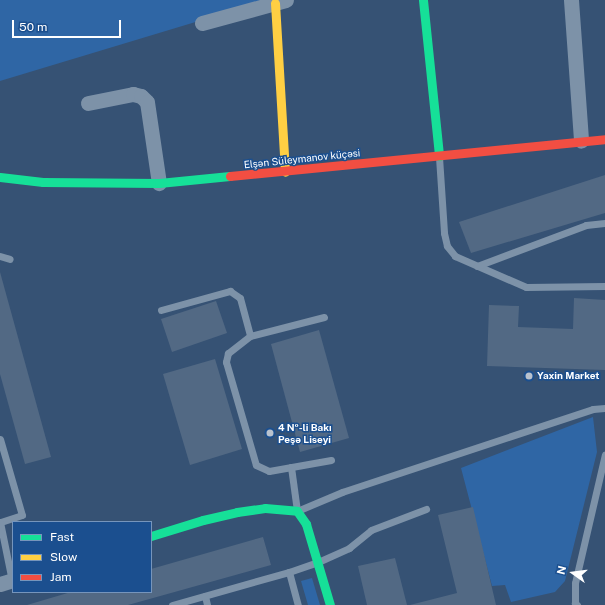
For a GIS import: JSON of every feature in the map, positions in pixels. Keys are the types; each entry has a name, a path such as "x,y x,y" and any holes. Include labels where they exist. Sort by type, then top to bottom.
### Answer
{"street":[{"path":"423,0 439,156"},
{"path":"571,0 581,141"},
{"path":"202,23 280,2 285,172"},
{"path":"88,103 133,94 141,96 147,102 159,183"},
{"name":"Elşən Süleymanov küçəsi","path":"0,177 43,182 159,183 285,172 605,139"},
{"path":"152,536 203,520 237,512 265,508 296,511 306,524 330,605"}],"lane":[{"path":"439,156 444,233 447,246 455,256 526,287 605,286"},
{"path":"477,266 586,226 605,223"},
{"path":"0,256 10,259"},
{"path":"161,310 230,291 240,298 250,336"},
{"path":"324,317 250,336 228,353 226,362 256,465 269,471 331,460"},
{"path":"291,467 296,511 350,490 593,409 605,408"},
{"path":"0,438 22,515 0,522 8,582"},
{"path":"577,605 575,583 605,454"},
{"path":"172,605 289,572 318,562 349,548 372,530 426,510"},
{"path":"289,572 298,605"},
{"path":"205,596 207,605"}],"shaded area":[{"path":"0,0 268,0 0,81"},
{"path":"593,417 597,452 565,581 555,592 511,602 505,585 492,586 461,468"},
{"path":"312,578 320,605 308,605 301,581"}],"building":[{"path":"605,175 605,213 471,253 459,222"},
{"path":"0,272 51,457 25,464 0,374"},
{"path":"574,298 605,300 605,370 487,366 489,305 519,306 518,327 573,329"},
{"path":"216,301 227,333 172,352 161,319"},
{"path":"319,330 349,438 300,452 271,344"},
{"path":"215,359 242,449 190,465 163,374"},
{"path":"473,507 496,605 410,605 457,593 438,515"},
{"path":"263,537 271,565 128,605 27,605 68,593 152,593 152,569"},
{"path":"395,558 407,605 367,605 358,566"}],"traffic: fast":[{"path":"423,0 439,156"},
{"path":"0,177 43,182 159,183 230,176"},
{"path":"152,536 203,520 237,512 265,508 297,511 306,524 330,605"}],"traffic: slow":[{"path":"275,3 285,172"}],"traffic: jam":[{"path":"230,176 605,139"}],"place":[{"name":"Yaxin Market","path":"529,376"},
{"name":"4 №-li Bakı Peşə Liseyi","path":"270,433"}]}
